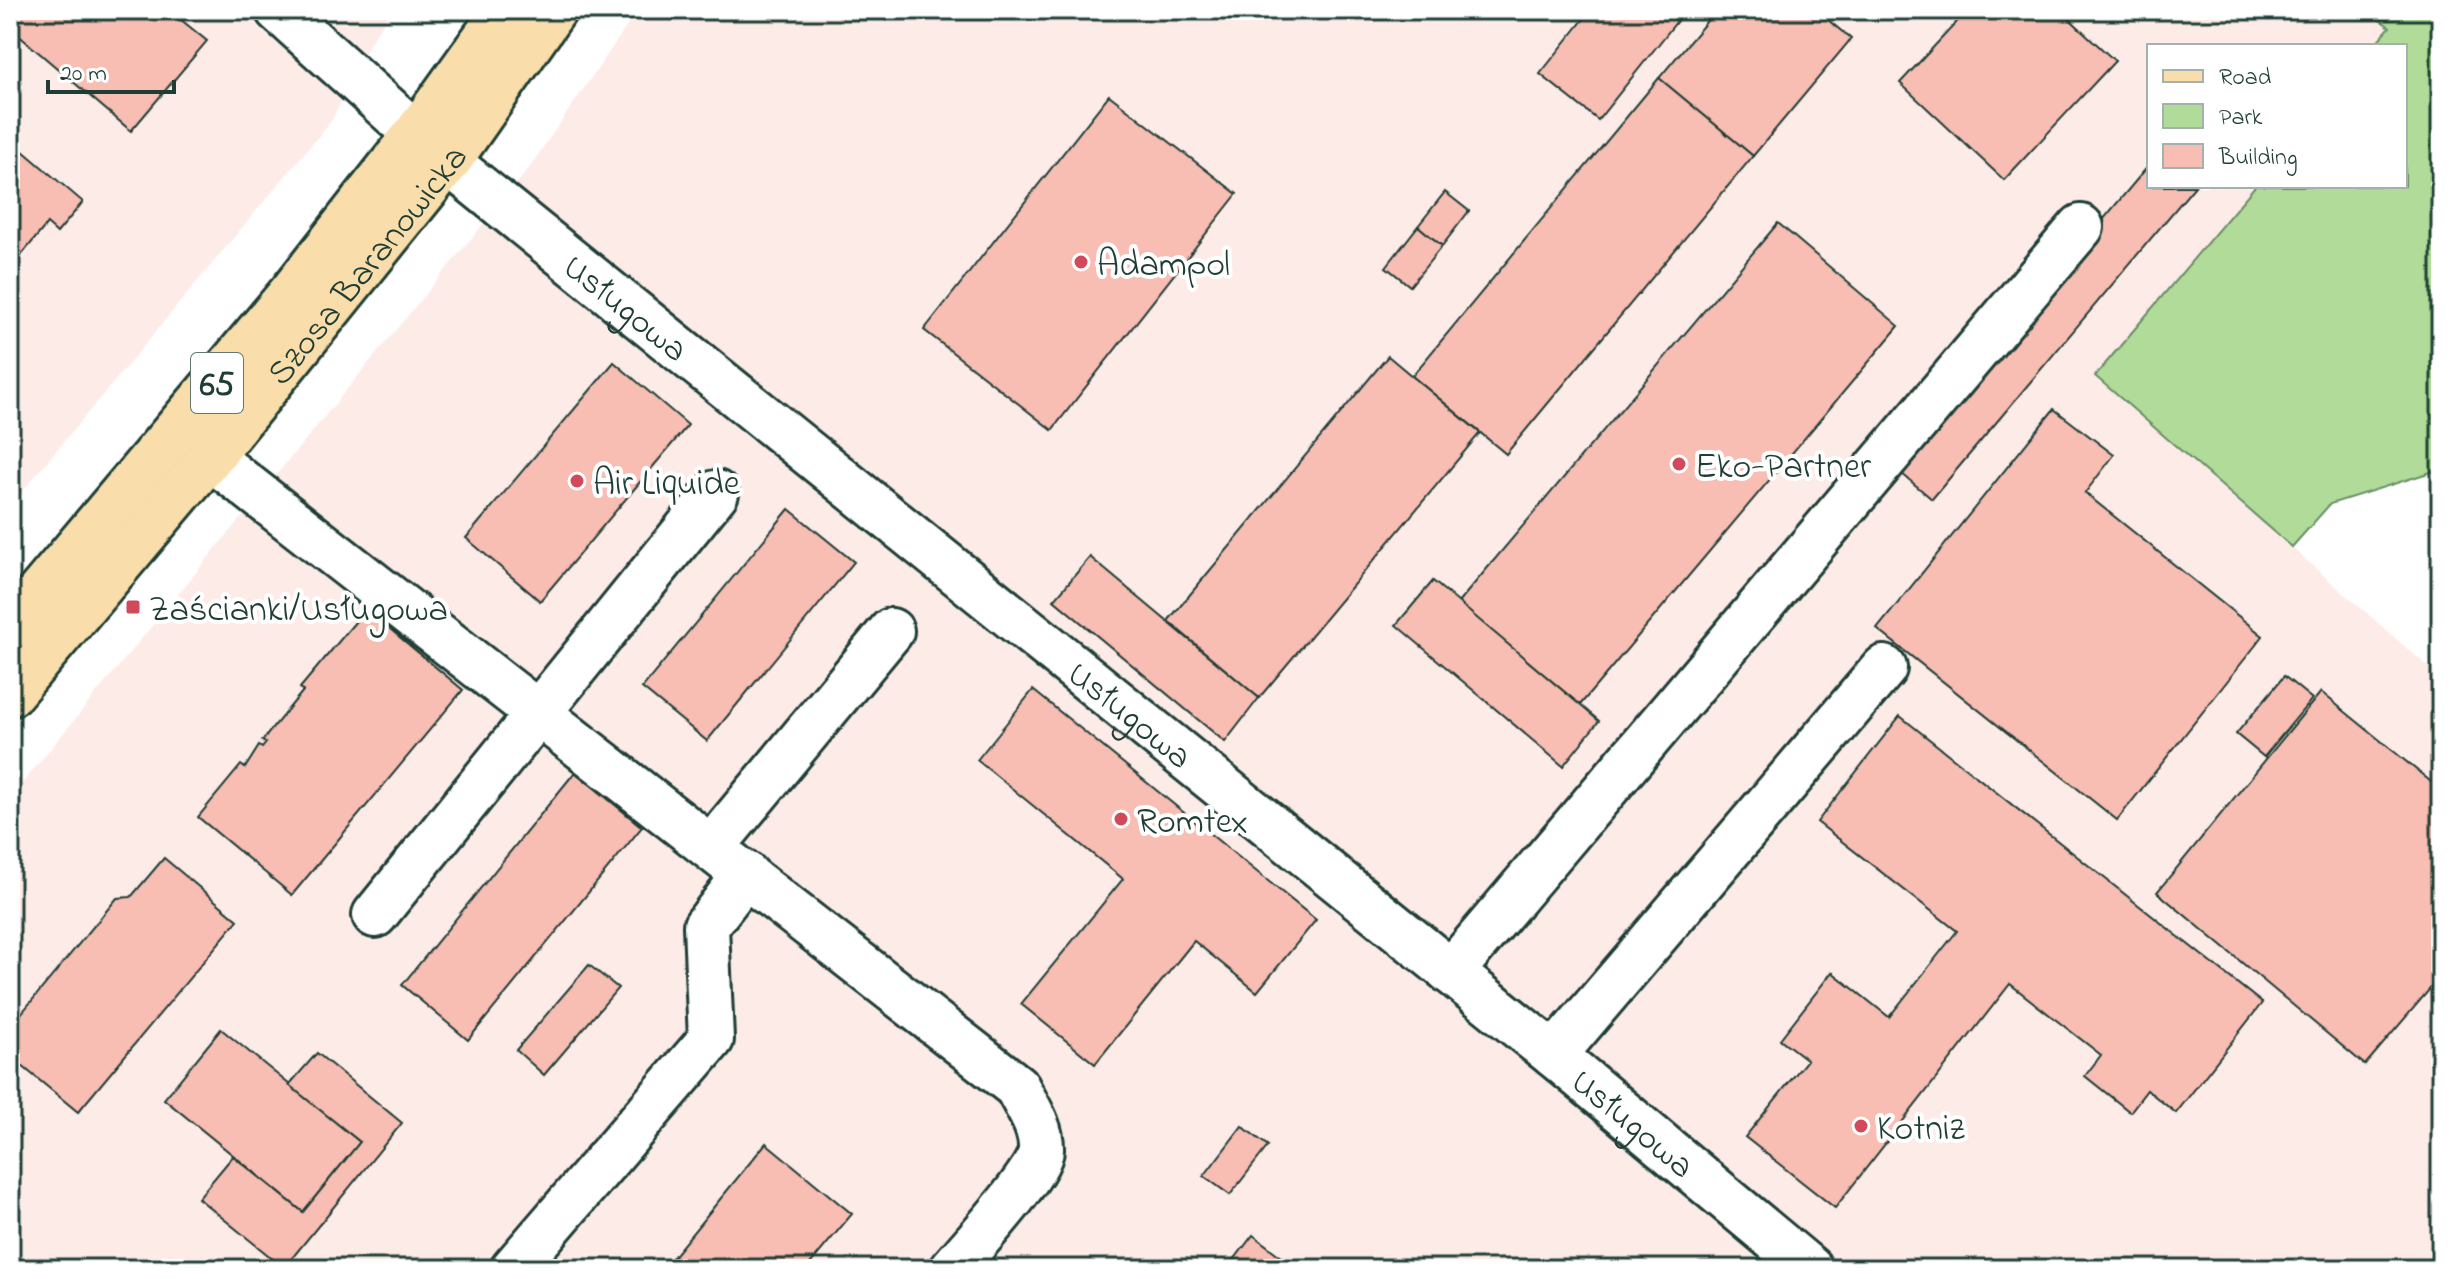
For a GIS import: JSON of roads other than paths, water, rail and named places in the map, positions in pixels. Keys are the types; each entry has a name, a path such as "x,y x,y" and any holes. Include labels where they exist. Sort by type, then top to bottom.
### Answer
{"main road":[{"name":"Szosa Baranowicka","path":"10,627 69,558 284,366 433,148 505,10"},
{"path":"433,148 527,10"},
{"name":"Szosa Baranowicka","path":"10,694 101,587 292,292 433,148 554,10"},
{"path":"69,558 101,587"}],"street":[{"name":"Usługowa","path":"278,10 433,148 1554,1055 1810,1269"},
{"path":"1451,972 2081,227"},
{"path":"194,444 1017,1087 1039,1130 1042,1154 1030,1176 952,1269"},
{"path":"375,915 716,493"},
{"path":"712,847 891,631"},
{"path":"1554,1055 1884,668"},
{"path":"513,1269 711,1039 706,926 746,874"}],"place":[{"name":"Adampol","path":"1081,262"},
{"name":"Eko-Partner","path":"1679,464"},
{"name":"Air Liquide","path":"577,481"},
{"name":"Zaścianki/Usługowa","path":"133,607"},
{"name":"Romtex","path":"1121,819"},
{"name":"Kotniz","path":"1861,1126"}]}
